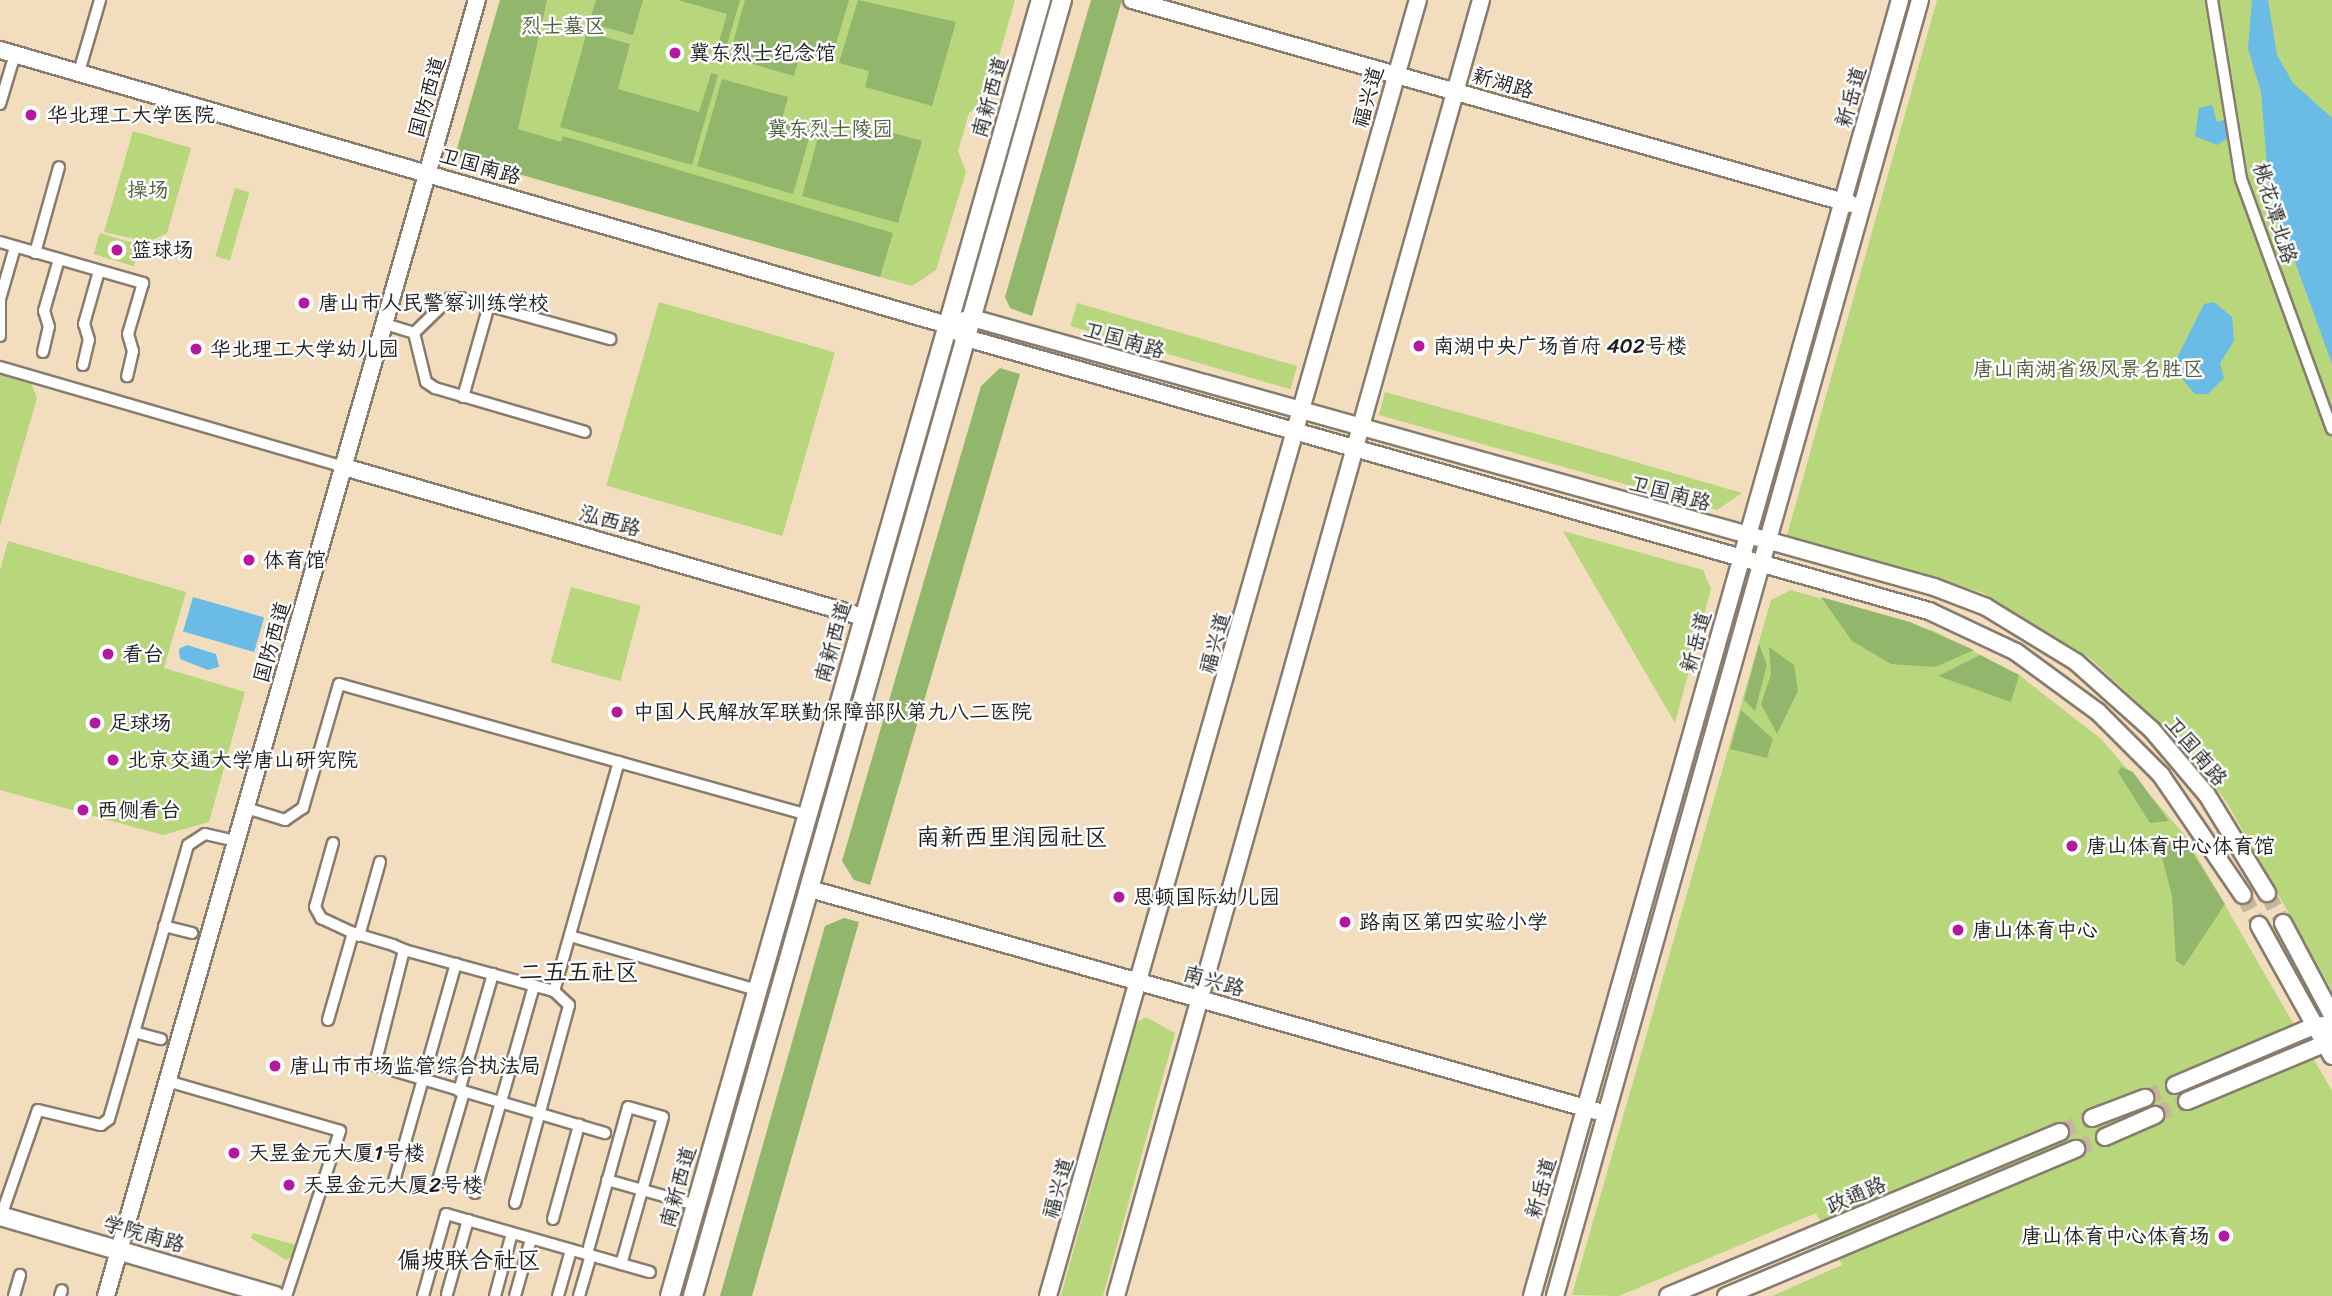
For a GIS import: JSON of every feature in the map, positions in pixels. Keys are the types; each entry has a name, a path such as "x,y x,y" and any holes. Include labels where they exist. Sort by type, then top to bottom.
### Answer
{"main road":[{"name":"国防西道","path":"106,1296 477,0"},
{"name":"南新西道","path":"670,1296 1041,0"},
{"name":"南新西道","path":"693,1296 1062,0"},
{"name":"新湖路","path":"1132,0 1862,207"},
{"name":"福兴道","path":"1048,1296 1303,413 1418,0"},
{"path":"1116,1296 1481,0"},
{"name":"新岳道","path":"1532,1296 1900,0"},
{"name":"新岳道","path":"1555,1296 1920,0"},
{"name":"卫国南路","path":"7,52 948,325 966,338 1742,557 1957,622 2054,678 2161,775 2243,895"},
{"name":"卫国南路","path":"972,318 1360,429 1934,587 2048,642 2116,695 2180,761 2267,893"},
{"path":"948,325 972,318"},
{"name":"泓西路","path":"344,467 863,617"},
{"name":"南兴路","path":"810,889 1606,1114"},
{"path":"2283,923 2332,1015"},
{"path":"2187,1101 2329,1044 2314,1026 2259,925"},
{"path":"2175,1085 2314,1026 2332,1024"},
{"path":"2092,1118 2145,1098"},
{"path":"2105,1137 2155,1115"},
{"name":"政通路","path":"1668,1296 2060,1132"},
{"name":"政通路","path":"1726,1296 2076,1149"},
{"name":"学院南路","path":"0,1216 276,1296"},
{"path":"1796,1243 1808,1262"}],"street":[{"path":"79,72 100,0"},
{"name":"桃花潭北路","path":"2212,0 2241,178 2332,429"},
{"path":"0,104 7,52"},
{"path":"35,253 59,167"},
{"path":"0,242 143,283 128,334 133,351 127,376"},
{"path":"0,335 0,300 15,247"},
{"path":"43,352 49,327 44,311 59,259"},
{"path":"83,365 89,340 84,324 99,271"},
{"path":"414,333 450,298 489,305 610,339"},
{"path":"463,397 489,305"},
{"path":"385,324 414,333"},
{"path":"414,333 426,382 463,397 585,432"},
{"path":"0,367 344,467"},
{"path":"246,808 285,820 303,808 339,684 808,815"},
{"path":"554,991 619,762"},
{"path":"0,1216 38,1110 102,1125 109,1119 188,845 205,835 236,841"},
{"path":"333,844 315,907 321,918 356,934 404,950 554,991 569,1005 515,1203"},
{"path":"328,1020 380,862"},
{"path":"164,926 192,933"},
{"path":"570,936 757,990"},
{"path":"404,950 373,1056 382,1069 605,1133"},
{"path":"394,1181 456,964"},
{"path":"437,1184 493,974"},
{"path":"475,1193 534,986"},
{"path":"134,1032 160,1039"},
{"path":"167,1081 340,1131 286,1296"},
{"path":"579,1296 628,1107 663,1117 621,1264"},
{"path":"552,1219 579,1125"},
{"path":"607,1180 696,1205"},
{"path":"423,1296 446,1214 571,1250 590,1251 650,1272"},
{"path":"447,1294 468,1220"},
{"path":"495,1296 513,1233"},
{"path":"515,1296 531,1238"},
{"path":"558,1296 571,1250"},
{"path":"14,1296 20,1275"}],"green space":[{"name":"冀东烈士陵园","path":"500,0 1015,0 987,98 969,113 958,151 966,172 936,270 912,286 455,156"},
{"path":"500,0 547,0 518,129 561,142 563,136 893,233 880,277 455,156"},
{"path":"596,0 643,0 633,35 589,23"},
{"path":"678,0 740,0 723,59 715,56 727,14"},
{"path":"745,0 849,0 831,61 801,52 794,76 729,57"},
{"path":"858,0 956,22 932,106 865,87 869,71 839,63"},
{"path":"1091,0 1122,0 1032,316 1010,308 1005,297"},
{"name":"唐山南湖省级风景名胜区","path":"1937,0 2332,0 2332,991 2226,801 2174,736 2090,658 1983,593 1787,535"},
{"path":"587,32 630,44 618,89 699,112 711,73 718,75 692,165 560,127"},
{"path":"722,79 788,97 782,119 812,128 793,194 697,166"},
{"path":"855,122 922,141 898,223 802,196 820,130 850,139"},
{"name":"操场","path":"133,131 191,148 167,233 148,242 104,232"},
{"path":"235,188 249,192 230,260 215,256"},
{"name":"篮球场","path":"100,233 140,245 134,266 94,254"},
{"path":"659,302 835,352 782,536 606,486"},
{"path":"1077,303 1297,366 1291,389 1070,326"},
{"path":"1000,368 1020,374 870,885 854,880 842,861 981,386"},
{"path":"0,374 31,383 37,398 0,526"},
{"path":"1385,392 1742,493 1717,510 1379,415"},
{"path":"1563,531 1703,570 1711,589 1675,723"},
{"path":"8,541 186,592 164,668 245,692 209,822 163,835 0,790 0,570"},
{"path":"571,587 641,606 620,681 551,662"},
{"name":"唐山体育中心","path":"1791,590 1934,631 2019,675 2101,739 2184,834 2332,1091 2332,1296 1772,1296 1842,1265 1816,1213 1619,1296 1572,1295 1771,600"},
{"path":"1821,597 1910,622 1974,650 1935,667 1891,664 1852,641"},
{"path":"1759,644 1767,665 1755,711 1744,700"},
{"path":"1769,647 1794,665 1798,691 1777,734 1761,704 1771,674"},
{"path":"1980,655 2019,675 2011,702 1938,676"},
{"path":"1741,710 1773,739 1767,758 1730,749"},
{"path":"2121,767 2133,772 2169,821 2150,823 2118,772"},
{"path":"2180,833 2225,904 2184,966 2176,961 2172,896 2160,850"},
{"path":"844,918 859,922 752,1296 720,1296 825,926"},
{"path":"1146,1017 1175,1033 1103,1296 1061,1296 1136,1023"},
{"path":"253,1233 296,1245 292,1257 286,1260 251,1238"}],"water":[{"path":"2252,0 2268,0 2277,55 2293,83 2332,118 2332,364 2269,190 2261,92 2248,49"},
{"path":"2212,105 2217,122 2231,118 2234,134 2217,145 2195,136 2199,108"},
{"path":"2214,302 2232,317 2234,341 2220,363 2224,378 2208,394 2195,394 2178,374 2176,360 2204,304"},
{"path":"193,597 264,617 254,652 183,632"},
{"path":"187,645 216,654 219,667 208,670 180,659 179,649"}],"tunnel":[{"path":"2267,893 2283,923"},
{"path":"2243,895 2259,925"},
{"path":"2145,1098 2175,1085"},
{"path":"2155,1115 2187,1101"},
{"path":"2060,1132 2092,1118"},
{"path":"2076,1149 2105,1137"}],"place":[{"name":"冀东烈士纪念馆","path":"675,53"},
{"name":"华北理工大学医院","path":"31,115"},
{"name":"篮球场","path":"117,250"},
{"name":"唐山市人民警察训练学校","path":"304,303"},
{"name":"南湖中央广场首府 402号楼","path":"1419,346"},
{"name":"华北理工大学幼儿园","path":"196,349"},
{"name":"体育馆","path":"249,560"},
{"name":"看台","path":"108,654"},
{"name":"中国人民解放军联勤保障部队第九八二医院","path":"617,712"},
{"name":"足球场","path":"95,723"},
{"name":"北京交通大学唐山研究院","path":"113,760"},
{"name":"西侧看台","path":"83,810"},
{"name":"唐山体育中心体育馆","path":"2072,846"},
{"name":"思顿国际幼儿园","path":"1119,897"},
{"name":"路南区第四实验小学","path":"1345,922"},
{"name":"唐山体育中心","path":"1958,930"},
{"name":"唐山市市场监管综合执法局","path":"275,1066"},
{"name":"天昱金元大厦1号楼","path":"234,1153"},
{"name":"天昱金元大厦2号楼","path":"289,1185"},
{"name":"唐山体育中心体育场","path":"2224,1236"}],"district":[{"name":"南新西里润园社区","path":"1012,838"},
{"name":"二五五社区","path":"579,973"},
{"name":"偏坡联合社区","path":"469,1261"}],"park label":[{"name":"烈士墓区","path":"563,26"}]}
